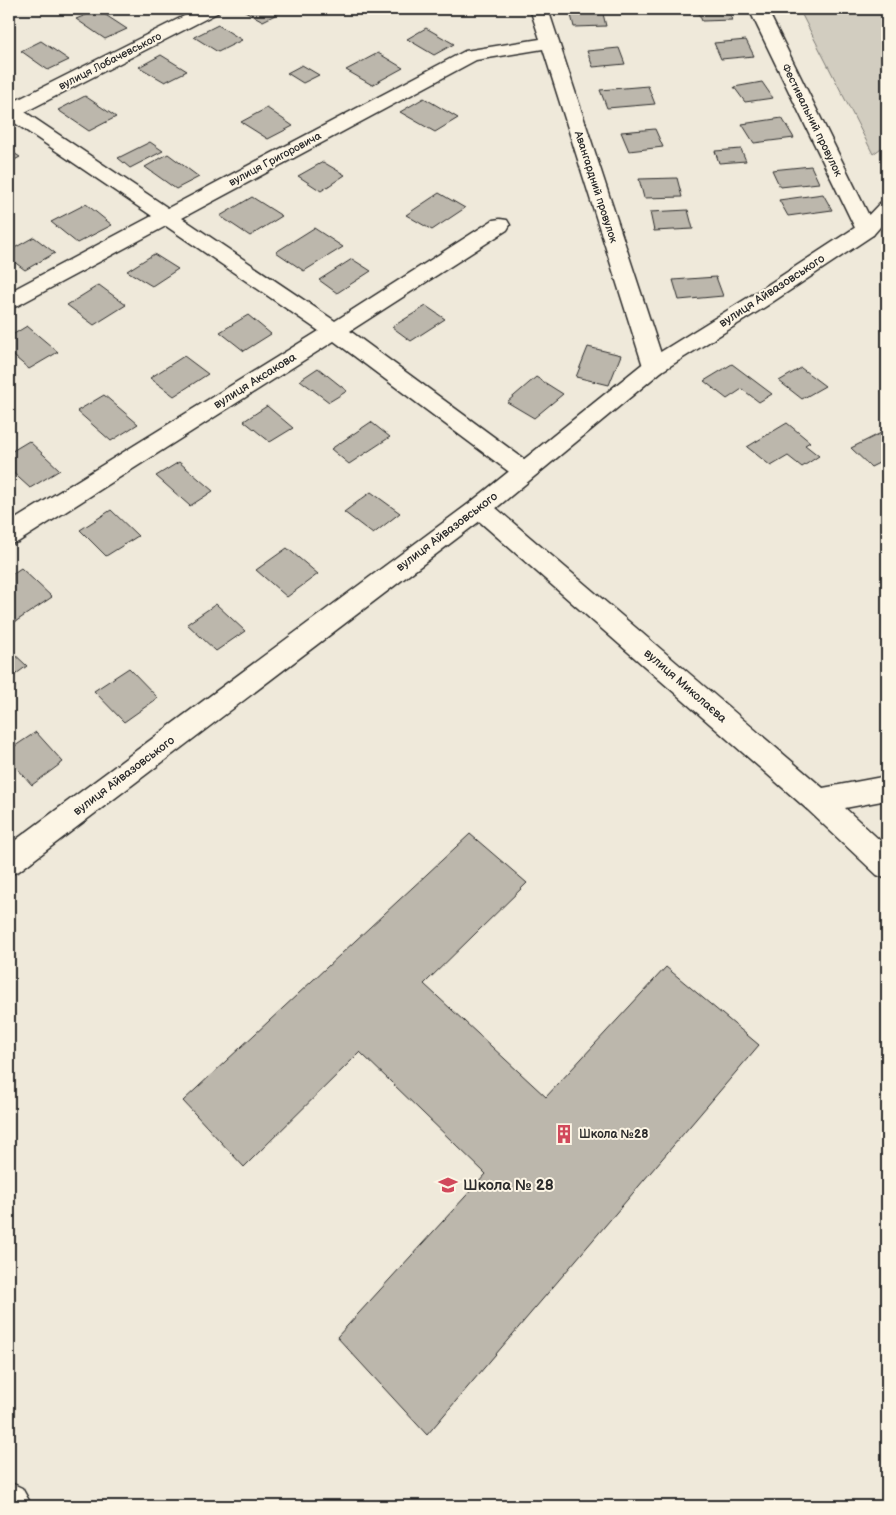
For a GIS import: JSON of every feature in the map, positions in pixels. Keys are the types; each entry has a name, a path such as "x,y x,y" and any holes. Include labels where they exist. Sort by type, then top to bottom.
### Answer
{"street":[{"name":"вулиця Лобачевського","path":"10,112 211,9"},
{"name":"Авангардний провулок","path":"539,9 654,366"},
{"name":"Фестивальний провулок","path":"758,9 866,230"},
{"name":"вулиця Григоровича","path":"9,301 471,55 550,43"},
{"path":"10,112 335,331 524,471"},
{"name":"вулиця Айвазовського","path":"9,862 480,508 654,366 757,302 866,230 887,207"},
{"name":"вулиця Аксакова","path":"9,535 335,331 500,225"},
{"name":"вулиця Миколаєва","path":"480,508 818,801 887,866"},
{"path":"818,801 887,788"},
{"path":"9,1501 13,1506"}],"shaded area":[{"path":"799,9 887,9 887,144 873,154"}],"building":[{"path":"276,9 281,12 263,21 243,10"},
{"path":"697,9 728,9 732,20 702,21"},
{"path":"98,10 127,29 105,39 76,19"},
{"path":"602,10 606,26 574,27 570,11"},
{"path":"218,25 242,40 218,52 194,37"},
{"path":"426,28 454,44 434,55 407,39"},
{"path":"746,40 754,56 721,59 714,43"},
{"path":"41,41 69,60 48,70 21,51"},
{"path":"619,48 625,64 593,67 587,51"},
{"path":"378,53 403,68 372,85 346,70"},
{"path":"161,55 187,71 165,82 139,67"},
{"path":"302,65 319,75 303,83 287,73"},
{"path":"762,82 773,98 745,102 734,87"},
{"path":"648,86 655,104 607,108 600,90"},
{"path":"85,96 116,117 89,131 58,110"},
{"path":"424,98 458,118 435,132 400,112"},
{"path":"267,108 293,126 268,139 241,122"},
{"path":"782,118 794,138 754,143 742,124"},
{"path":"655,129 663,147 629,151 621,132"},
{"path":"150,142 163,151 130,168 118,158"},
{"path":"741,149 746,161 719,163 715,151"},
{"path":"9,150 20,157 9,163"},
{"path":"168,154 199,177 176,189 145,167"},
{"path":"323,162 345,175 321,191 298,176"},
{"path":"811,166 819,183 780,187 772,170"},
{"path":"677,178 682,197 644,198 639,179"},
{"path":"439,193 465,208 432,230 406,215"},
{"path":"823,194 832,210 788,216 779,200"},
{"path":"252,197 282,216 250,236 220,216"},
{"path":"86,204 112,225 77,243 51,222"},
{"path":"688,210 693,229 654,231 650,212"},
{"path":"314,228 343,247 304,271 276,252"},
{"path":"34,237 55,253 25,270 9,258 9,251"},
{"path":"154,254 178,269 152,286 127,271"},
{"path":"352,259 371,271 337,293 319,280"},
{"path":"716,277 723,296 679,300 673,280"},
{"path":"99,285 126,305 94,325 67,305"},
{"path":"426,306 445,319 411,341 392,327"},
{"path":"248,315 271,334 244,351 220,332"},
{"path":"27,326 58,352 29,369 9,352 9,337"},
{"path":"588,347 621,355 609,385 576,377"},
{"path":"184,356 208,374 174,396 150,378"},
{"path":"732,364 772,394 759,402 742,389 727,399 704,381"},
{"path":"318,368 347,391 329,402 300,380"},
{"path":"801,368 825,386 802,399 779,381"},
{"path":"536,377 563,394 534,418 507,402"},
{"path":"104,395 138,424 111,441 77,411"},
{"path":"267,406 293,428 270,442 244,421"},
{"path":"371,422 390,437 349,464 331,449"},
{"path":"787,423 810,442 805,445 819,456 802,467 788,456 771,466 747,447"},
{"path":"887,430 887,459 871,467 851,448"},
{"path":"29,441 60,470 30,488 9,469 9,453"},
{"path":"179,462 213,491 190,506 156,476"},
{"path":"371,492 400,513 373,534 344,512"},
{"path":"111,510 138,536 106,556 80,530"},
{"path":"287,548 318,574 287,597 256,570"},
{"path":"21,568 52,597 12,624 9,621 9,576"},
{"path":"216,604 245,631 216,651 187,624"},
{"path":"9,649 27,666 9,679"},
{"path":"129,668 158,698 124,722 94,691"},
{"path":"36,732 63,762 32,785 9,759 9,750"},
{"name":"Школа №28","path":"470,834 527,883 424,984 546,1097 666,967 759,1045 427,1435 337,1337 486,1174 360,1052 244,1167 183,1101"}],"place":[{"name":"Школа №28","path":"564,1134"},
{"name":"Школа № 28","path":"448,1185"}]}
